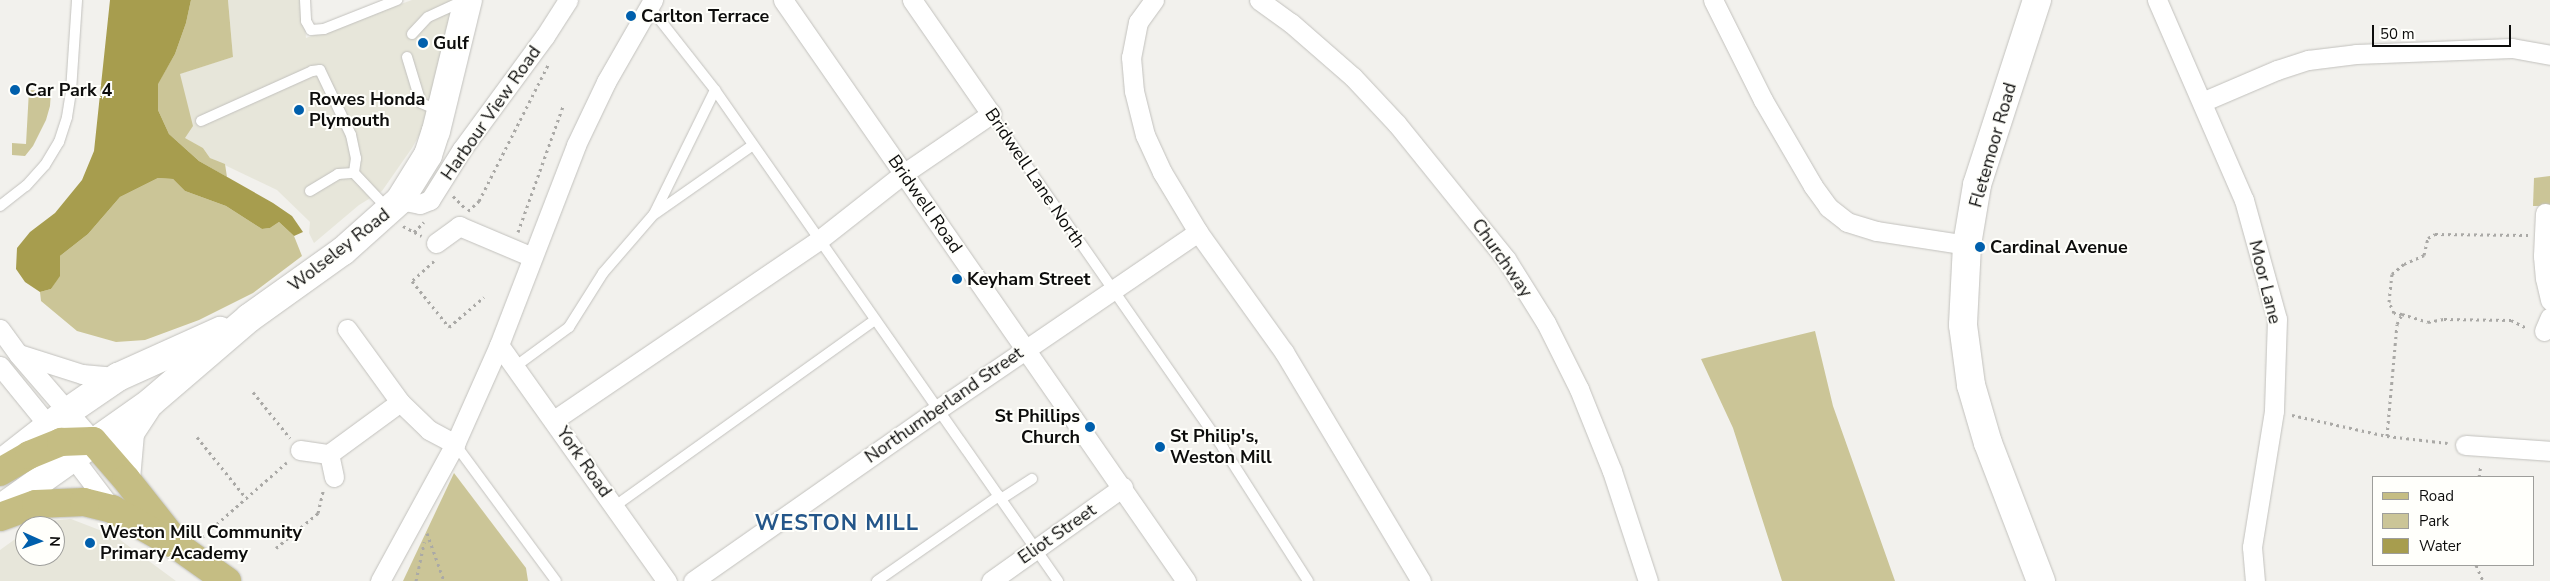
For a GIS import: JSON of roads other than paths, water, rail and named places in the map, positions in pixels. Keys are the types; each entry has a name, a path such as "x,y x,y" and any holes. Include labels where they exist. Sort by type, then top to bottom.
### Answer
{"main road":[{"name":"Wolseley Road","path":"0,472 29,455 72,437"},
{"path":"72,437 126,479 184,550"},
{"path":"0,517 36,504 84,502 112,509 184,550 227,581"}],"street":[{"name":"Wolseley Road","path":"0,464 72,437 151,402 249,318 343,251 392,209 428,155 441,112 467,0"},
{"name":"Harbour View Road","path":"392,209 420,204 430,200 462,149 545,36 568,0"},
{"name":"Bridwell Road","path":"783,0 1123,487 1186,581"},
{"name":"Bridwell Lane North","path":"912,0 991,114"},
{"path":"1154,0 1138,22 1131,57 1134,90 1148,142 1162,172 1198,232 1284,352 1421,581"},
{"name":"Churchway","path":"1259,0 1291,23 1353,77 1403,131 1506,258 1546,323 1579,389 1612,471 1648,581"},
{"path":"1714,0 1763,100 1813,186 1828,207 1847,222 1877,231 1967,245"},
{"name":"Fletemoor Road","path":"2037,0 1977,186 1967,245 1963,325 1972,384 1988,444 2041,581"},
{"name":"Moor Lane","path":"2157,0 2244,200 2277,319 2274,412 2252,547 2255,581"},
{"path":"380,581 455,444 499,345 576,145 606,82 651,3"},
{"path":"2202,102 2277,70 2308,60 2346,55 2512,48 2550,55"},
{"path":"554,420 820,240 903,174 991,114"},
{"path":"2545,213 2544,278 2550,300"},
{"path":"436,243 459,226 532,257"},
{"name":"Northumberland Street","path":"692,581 936,410 1198,232"},
{"name":"Wolseley Road","path":"0,509 72,437 118,377 249,318"},
{"path":"0,329 72,437 112,509"},
{"path":"347,329 400,402 430,430 455,444"},
{"name":"York Road","path":"499,345 516,366 667,581"},
{"name":"Wolseley Road","path":"18,354 82,374 118,377"},
{"path":"0,366 72,437"},
{"path":"126,479 130,433 151,402"},
{"path":"300,450 329,454 400,402"},
{"path":"2465,445 2550,452"},
{"path":"329,454 334,477"},
{"name":"Eliot Street","path":"991,581 1123,487"}],"lane":[{"path":"0,206 26,186 45,164 59,142 67,117 71,91 77,0"},
{"path":"305,0 306,21 310,30 324,29 397,0"},
{"path":"412,34 428,17 467,0"},
{"path":"651,3 715,90 936,410 1058,581"},
{"path":"407,57 422,103 441,112"},
{"path":"201,121 312,71 320,70 351,135 356,158 354,173"},
{"path":"516,366 569,327 603,274 654,214 715,90"},
{"name":"Bridwell Lane North","path":"991,114 1223,448 1308,581"},
{"path":"654,214 753,145"},
{"path":"310,191 338,174 354,173 392,209"},
{"path":"615,506 875,320"},
{"path":"455,444 556,581"},
{"path":"877,581 1000,498 1032,479"}],"water":[{"path":"110,0 191,0 186,23 175,54 158,84 158,110 169,134 199,161 273,203 292,216 303,232 294,236 279,222 270,228 262,229 226,206 185,191 173,179 158,178 120,197 88,234 60,256 60,276 51,289 40,292 25,282 16,269 17,248 30,232 55,213 82,180 94,151"}],"place":[{"name":"Carlton Terrace","path":"631,16"},
{"name":"Gulf","path":"423,43"},
{"name":"Car Park 4","path":"15,90"},
{"name":"Rowes Honda Plymouth","path":"299,110"},
{"name":"Cardinal Avenue","path":"1980,247"},
{"name":"Keyham Street","path":"957,279"},
{"name":"St Phillips Church","path":"1090,427"},
{"name":"St Philip's, Weston Mill","path":"1160,447"},
{"name":"Weston Mill Community Primary Academy","path":"90,543"}],"district":[{"name":"WESTON MILL","path":"837,524"}]}
